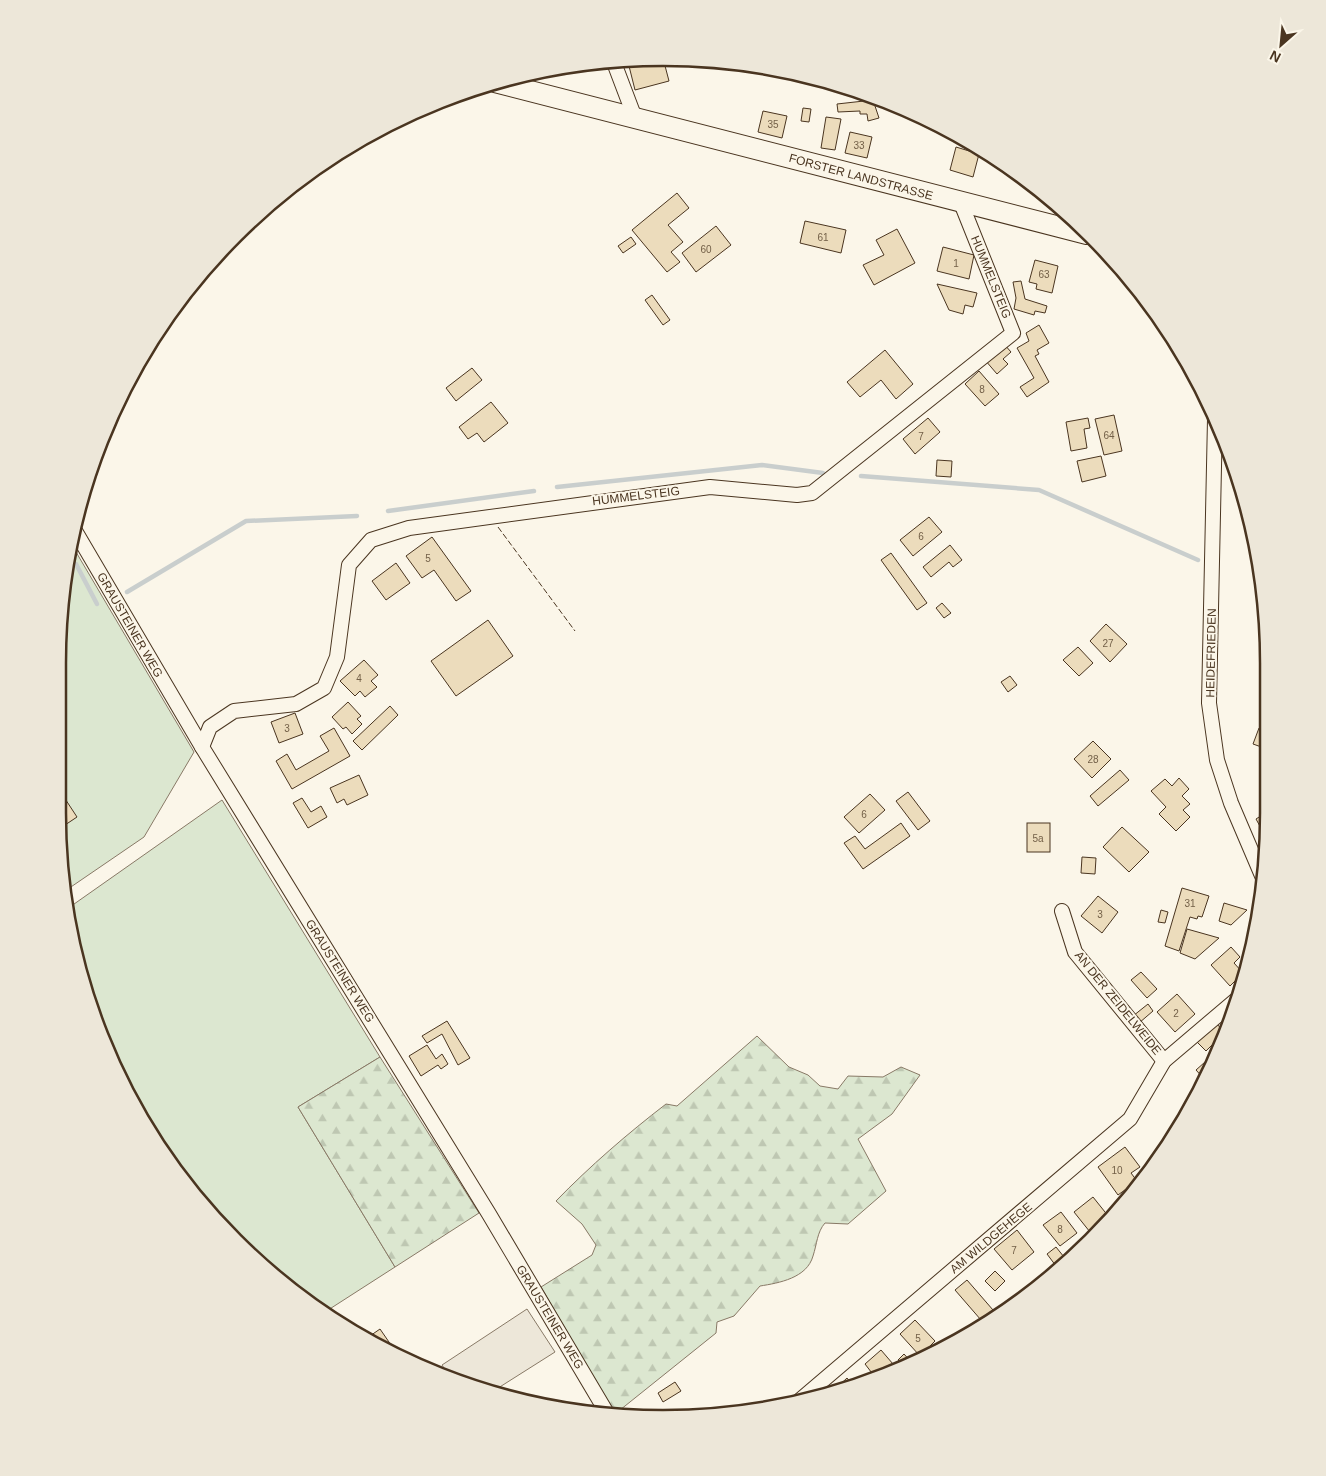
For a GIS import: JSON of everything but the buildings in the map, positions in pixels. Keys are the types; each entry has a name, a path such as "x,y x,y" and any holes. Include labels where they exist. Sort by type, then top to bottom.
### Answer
{"main road":[{"name":"FORSTER LANDSTRASSE","path":"512,86 1074,231"}],"street":[{"path":"616,69 635,118"},
{"name":"HUMMELSTEIG","path":"202,747 210,726 234,711 296,704 324,688 337,657 350,565 371,540 409,528 710,486 797,495 812,493 1013,333 961,203"},
{"name":"HEIDEFRIEDEN","path":"1215,437 1210,703 1217,760 1231,803 1257,864"},
{"name":"GRAUSTEINER WEG","path":"80,539 202,747 507,1244 603,1406"},
{"name":"AN DER ZEIDELWEIDE","path":"1062,911 1075,952 1164,1061 1228,1006"},
{"name":"AM WILDGEHEGE","path":"811,1390 1130,1119 1164,1061"}],"green space":[{"path":"77,553 194,752 144,837 71,887 66,813 66,663 71,585"},
{"path":"222,800 380,1057 298,1107 395,1267 330,1309 270,1262 214,1206 167,1145 128,1077 98,1005 87,967 73,904"},
{"path":"757,1036 789,1067 808,1075 820,1086 838,1089 848,1076 883,1077 901,1067 920,1075 892,1114 858,1139 886,1191 848,1224 825,1223 819,1234 813,1256 805,1270 784,1281 760,1286 734,1316 717,1322 716,1333 623,1408 611,1407 541,1287 592,1255 596,1245 582,1224 556,1201 595,1163 666,1104 677,1106"},
{"path":"380,1057 479,1213 395,1267 298,1107"}],"shaded area":[{"path":"527,1309 555,1352 500,1387 471,1378 442,1365"}],"waterway":[{"path":"557,487 762,465 823,473"},
{"path":"861,476 1039,490 1198,560"},
{"path":"388,511 534,491"},
{"path":"127,592 246,521 357,516"},
{"path":"76,564 97,604"}],"fence":[{"path":"498,527 575,631"}]}
